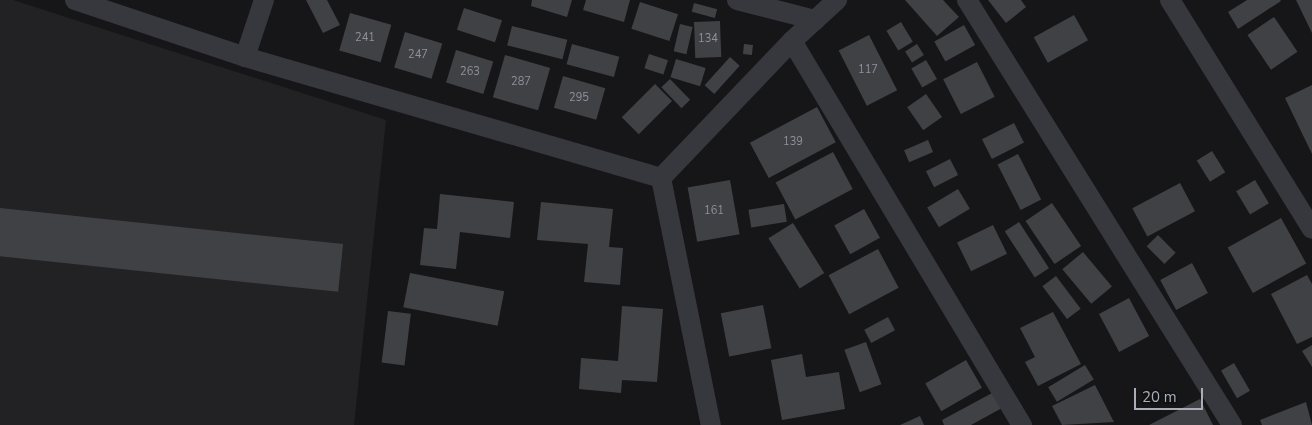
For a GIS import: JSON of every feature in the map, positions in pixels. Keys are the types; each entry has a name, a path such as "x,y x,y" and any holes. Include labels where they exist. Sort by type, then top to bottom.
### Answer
{"street":[{"path":"75,0 245,56 661,178"},
{"path":"245,56 264,0"},
{"path":"737,0 815,20"},
{"path":"661,178 792,41 837,0"},
{"path":"967,0 1232,425"},
{"path":"1170,0 1312,229"},
{"path":"792,41 1022,425"},
{"path":"661,178 710,425"}],"shaded area":[{"path":"0,0 13,0 386,120 354,425 0,425"}],"building":[{"path":"306,0 327,0 340,25 323,33"},
{"path":"532,0 572,0 567,17 531,6"},
{"path":"586,0 630,0 624,22 583,10"},
{"path":"905,0 943,0 959,17 937,36"},
{"path":"988,0 1021,0 1026,7 1006,23"},
{"path":"1247,0 1281,1 1238,29 1228,12"},
{"path":"1296,0 1312,0 1312,33"},
{"path":"640,2 678,14 669,41 631,29"},
{"path":"694,3 717,9 715,18 692,12"},
{"path":"464,8 502,20 495,42 457,30"},
{"path":"350,13 391,25 381,62 339,50"},
{"path":"1074,15 1088,40 1048,63 1034,37"},
{"path":"1274,17 1297,52 1271,70 1247,35"},
{"path":"720,21 721,57 695,58 694,22"},
{"path":"901,22 913,42 898,50 886,31"},
{"path":"680,24 693,27 686,54 674,51"},
{"path":"964,25 975,45 945,62 934,41"},
{"path":"512,26 567,40 562,59 507,45"},
{"path":"405,32 442,43 431,79 394,67"},
{"path":"869,35 897,90 867,106 839,50"},
{"path":"572,44 619,57 614,77 567,64"},
{"path":"744,44 753,45 752,55 743,54"},
{"path":"917,44 924,55 912,62 905,51"},
{"path":"456,50 493,61 483,94 446,83"},
{"path":"649,54 668,60 663,74 644,68"},
{"path":"505,55 550,68 538,110 493,97"},
{"path":"730,57 740,66 714,94 705,85"},
{"path":"676,59 706,68 700,86 670,77"},
{"path":"926,60 937,79 922,88 911,68"},
{"path":"977,62 995,97 961,114 943,79"},
{"path":"563,76 605,88 596,120 554,108"},
{"path":"670,79 690,100 682,108 661,87"},
{"path":"655,84 672,101 639,134 622,117"},
{"path":"1312,85 1312,154 1285,98"},
{"path":"926,94 942,117 923,130 907,107"},
{"path":"817,107 836,142 769,178 750,143"},
{"path":"1014,123 1024,143 992,159 982,139"},
{"path":"928,140 933,152 909,162 904,150"},
{"path":"1212,151 1225,172 1210,182 1197,161"},
{"path":"833,152 853,189 795,220 776,183"},
{"path":"1018,154 1041,199 1021,210 998,164"},
{"path":"950,159 958,175 934,187 926,171"},
{"path":"730,180 740,234 697,242 688,187"},
{"path":"1255,180 1269,203 1250,214 1236,191"},
{"path":"1180,183 1195,211 1147,237 1132,208"},
{"path":"958,189 970,209 939,227 927,208"},
{"path":"440,194 514,202 510,238 460,232 456,269 420,265 424,228 437,229"},
{"path":"541,202 613,209 609,247 623,248 620,285 584,282 588,244 537,240"},
{"path":"1052,203 1081,246 1055,264 1025,221"},
{"path":"784,204 787,222 751,227 748,210"},
{"path":"0,208 343,244 338,292 0,256"},
{"path":"864,209 880,238 850,254 834,225"},
{"path":"1281,218 1306,263 1253,293 1228,248"},
{"path":"1019,222 1049,268 1035,277 1005,231"},
{"path":"793,223 824,273 800,288 768,238"},
{"path":"993,225 1007,254 971,271 957,243"},
{"path":"1158,235 1176,253 1164,264 1147,246"},
{"path":"878,249 899,288 849,314 829,275"},
{"path":"1083,252 1112,286 1091,304 1062,269"},
{"path":"1192,263 1208,293 1176,310 1160,280"},
{"path":"410,273 504,291 498,326 403,307"},
{"path":"1307,275 1312,284 1312,337 1297,344 1271,294"},
{"path":"1056,276 1081,309 1067,319 1042,286"},
{"path":"1129,298 1149,336 1119,352 1099,314"},
{"path":"763,305 771,348 729,356 721,313"},
{"path":"622,306 663,309 657,382 622,380 621,393 579,389 581,358 618,361"},
{"path":"388,311 411,314 404,365 382,363"},
{"path":"1053,312 1081,364 1038,386 1025,362 1035,357 1020,328"},
{"path":"888,317 895,330 871,343 864,330"},
{"path":"866,342 881,384 860,392 844,350"},
{"path":"1312,345 1312,367 1302,351"},
{"path":"802,354 806,377 839,372 845,409 782,420 771,360"},
{"path":"966,360 982,388 941,411 925,384"},
{"path":"1234,363 1250,391 1237,398 1221,370"},
{"path":"1085,365 1094,380 1057,402 1048,387"},
{"path":"1095,385 1114,422 1062,425 1052,406"},
{"path":"994,392 1002,408 971,425 944,425 942,420"},
{"path":"1200,399 1213,425 1149,425"},
{"path":"1306,402 1312,425 1262,425 1260,420"},
{"path":"920,416 924,425 900,425"}]}
